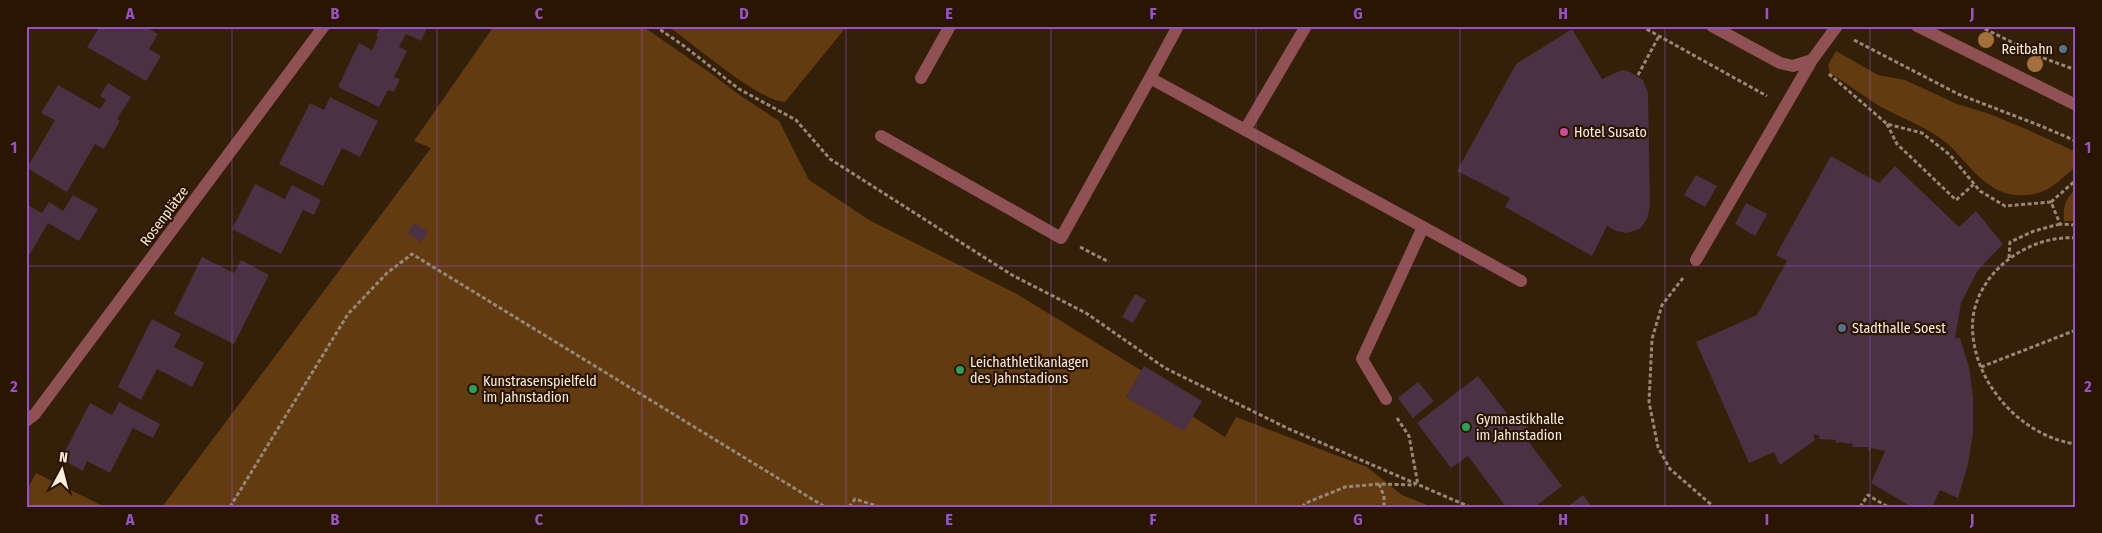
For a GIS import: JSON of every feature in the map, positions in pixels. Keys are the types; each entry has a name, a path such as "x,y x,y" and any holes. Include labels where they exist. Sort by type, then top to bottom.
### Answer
{"street":[{"name":"Rosenplätze","path":"26,421 35,414 324,26"},
{"path":"922,78 950,26"},
{"path":"881,136 1061,238 1178,26"},
{"path":"1246,130 1306,26"},
{"path":"1712,26 1780,63 1793,66 1812,60"},
{"path":"1917,26 2076,105"},
{"path":"1696,260 1812,60 1836,28"},
{"path":"1150,78 1521,281"},
{"path":"1386,399 1362,359 1422,227"}],"path":[{"path":"656,26 740,89 796,120 830,159 1012,275 1086,313 1165,368 1289,429 1470,507"},
{"path":"1641,26 1786,105"},
{"path":"1980,26 2046,59 2076,70"},
{"path":"1836,28 1958,94 2076,141"},
{"path":"1638,75 1659,36"},
{"path":"1812,60 1887,124 1897,144 1956,200 1974,184"},
{"path":"1887,124 1922,133 1950,156 1980,191 2005,206 2051,202 2076,180"},
{"path":"2051,202 2060,224"},
{"path":"2009,258 2010,242 2034,231 2060,224 2076,224"},
{"path":"2076,238 2064,237 2044,240 2026,247 2009,258 1995,273 1980,295 1973,314 1972,336 1980,367 2001,399 2022,421 2046,437 2076,444"},
{"path":"1061,238 1109,262"},
{"path":"230,507 348,314 387,273 412,254 825,507"},
{"path":"1696,260 1662,306 1652,339 1649,402 1658,447 1670,470 1714,507"},
{"path":"1980,367 2076,330"},
{"path":"1386,399 1409,436 1418,485"},
{"path":"1302,507 1345,487 1379,484 1418,485"},
{"path":"1379,484 1384,496 1384,507"},
{"path":"1860,507 1868,495 1888,507"},
{"path":"849,507 855,499 880,507"}],"shaded area":[{"path":"494,26 642,26 779,121 809,180 869,220 1017,294 1142,371 1126,397 1192,416 1225,437 1236,417 1367,467 1402,495 1432,507 162,507 431,148 414,141"},
{"path":"668,26 847,26 785,102 760,93 743,82"},
{"path":"1836,51 1878,75 1905,80 1957,104 1987,113 2076,152 2076,166 2056,184 2035,194 2017,195 1996,189 1978,176 1940,138 1878,105 1830,73 1828,65"},
{"path":"2076,189 2076,221 2064,221 2066,203 2069,196"},
{"path":"36,473 105,507 26,507 26,491"}],"building":[{"path":"100,26 144,26 158,34 149,49 161,56 146,81 87,47"},
{"path":"381,26 428,26 421,41 406,34 399,47 407,51 394,77 400,79 394,92 388,90 379,107 338,87 359,43 372,50"},
{"name":"Hotel Susato","path":"1572,29 1602,79 1622,70 1630,72 1643,80 1648,93 1650,205 1647,219 1640,229 1627,233 1616,231 1607,226 1592,256 1505,207 1510,198 1457,171 1516,64"},
{"path":"108,83 131,97 117,119 120,121 104,149 95,144 67,192 27,168 55,120 41,113 58,85 100,109 106,100 100,96"},
{"path":"330,97 378,121 360,157 342,148 323,186 279,164 310,103 324,110"},
{"name":"Stadthalle Soest","path":"1831,156 1879,183 1895,166 1959,227 1976,211 2003,244 1978,270 1961,303 1955,338 1960,338 1969,367 1973,397 1973,434 1968,464 1958,498 1940,490 1932,507 1912,507 1871,483 1885,451 1871,448 1870,451 1868,450 1869,447 1852,447 1853,444 1819,439 1820,436 1813,434 1815,440 1780,465 1774,452 1749,463 1696,342 1757,315 1787,261 1776,255"},
{"path":"1696,175 1717,186 1705,207 1684,195"},
{"path":"255,184 285,199 292,185 321,200 314,215 303,210 281,254 232,229"},
{"path":"73,195 98,209 79,241 48,223 30,254 26,252 26,204 42,213 49,202 63,211"},
{"path":"1746,203 1767,214 1755,236 1735,224"},
{"path":"414,223 428,232 421,242 408,233"},
{"path":"202,257 234,273 241,260 269,275 234,344 174,314"},
{"path":"1135,294 1146,300 1133,323 1122,317"},
{"path":"152,319 181,334 174,347 204,363 192,387 157,369 141,400 118,387"},
{"path":"1144,366 1202,401 1184,431 1126,397"},
{"path":"1478,376 1516,425 1523,420 1532,432 1525,437 1562,486 1535,507 1506,507 1468,456 1451,468 1417,423"},
{"path":"1418,382 1434,401 1413,418 1398,398"},
{"path":"119,402 160,424 153,438 133,428 110,473 87,461 83,471 61,459 90,403 112,415"},
{"path":"1583,495 1592,507 1567,507"}],"place":[{"name":"Reitbahn","path":"2063,49"},
{"name":"Hotel Susato","path":"1564,132"},
{"name":"Stadthalle Soest","path":"1842,328"},
{"name":"Leichathletikanlagen des Jahnstadions","path":"960,370"},
{"name":"Kunstrasenspielfeld im Jahnstadion","path":"473,389"},
{"name":"Gymnastikhalle im Jahnstadion","path":"1466,427"}]}
